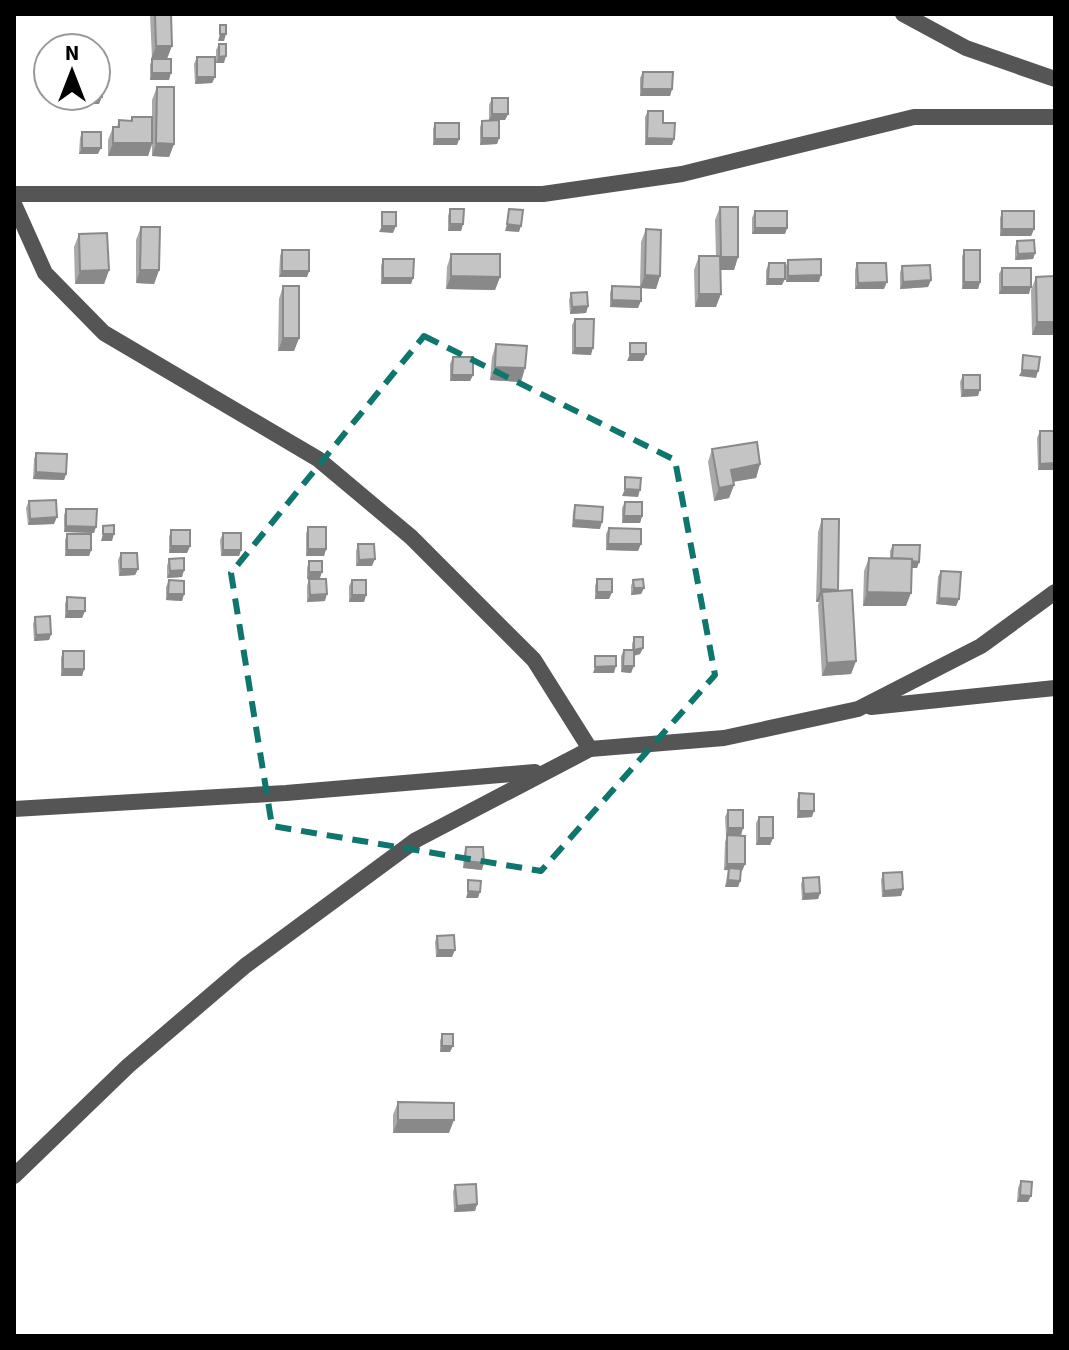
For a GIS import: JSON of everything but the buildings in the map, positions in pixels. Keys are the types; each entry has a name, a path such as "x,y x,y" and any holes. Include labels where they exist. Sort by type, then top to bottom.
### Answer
{"street":[{"path":"903,14 966,48 1055,79"},
{"path":"14,194 543,194 682,174 914,117 1055,117"},
{"path":"14,204 45,273 104,333 318,459 411,537 534,660 590,749"},
{"path":"858,709 981,646 1055,592"},
{"path":"14,1176 128,1066 245,966 416,840 590,749 724,738 858,709 1055,688"},
{"path":"14,809 286,793 546,772"}],"highlighted area":[{"path":"424,336 675,460 715,675 541,871 272,826 231,573"}]}
